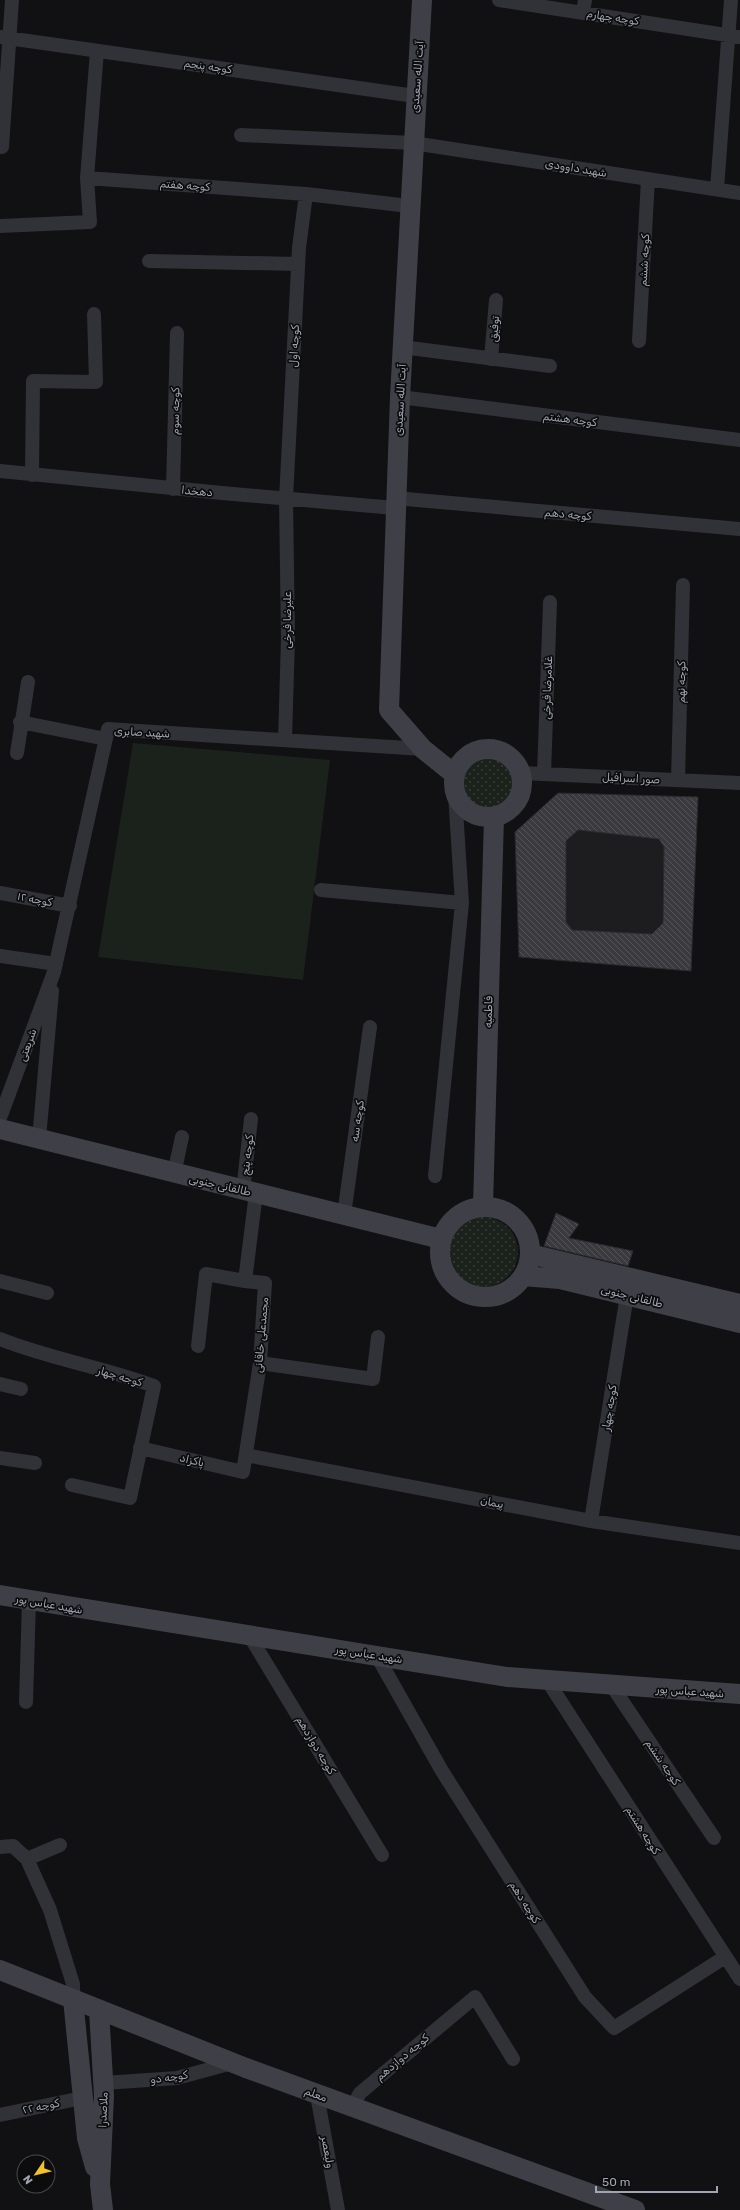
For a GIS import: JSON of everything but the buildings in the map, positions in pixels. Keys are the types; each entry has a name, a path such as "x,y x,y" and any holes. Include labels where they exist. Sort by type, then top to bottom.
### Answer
{"street":[{"path":"2,147 5,38 12,0"},
{"name":"آیت الله سعیدی","path":"422,0 415,96 402,347 395,503 389,710 454,784"},
{"name":"کوچه چهارم","path":"499,0 584,6 733,37"},
{"path":"717,189 733,37 731,0"},
{"name":"کوچه پنجم","path":"5,38 415,96"},
{"path":"0,226 90,222 87,178 97,51"},
{"name":"شهید داوودی","path":"241,135 413,143 740,193"},
{"name":"کوچه هفتم","path":"87,178 306,194 409,206"},
{"name":"کوچه ششم","path":"639,341 648,179"},
{"name":"کوچه اول","path":"286,499 298,264 306,194"},
{"path":"149,261 298,264"},
{"name":"توفیق","path":"491,359 496,300"},
{"path":"32,475 33,381 96,382 94,314"},
{"name":"کوچه سوم","path":"173,489 177,333"},
{"path":"402,347 550,366"},
{"name":"کوچه هشتم","path":"400,397 740,440"},
{"name":"دهخدا","path":"0,471 286,499 395,503"},
{"name":"علیرضا فرخی","path":"285,740 288,638 286,499"},
{"name":"کوچه دهم","path":"395,503 740,530"},
{"name":"کوچه نهم","path":"678,780 683,585"},
{"name":"غلامرضا فرخی","path":"544,774 550,602"},
{"path":"16,753 20,722 28,682"},
{"path":"20,722 106,739"},
{"name":"شهید صابری","path":"55,968 70,906 108,729 423,749"},
{"path":"435,1176 462,903 454,784 458,764 466,756 476,750 487,748 498,750 508,755 516,763 521,773 521,790 514,806 505,813 494,817 474,815 459,802 454,784"},
{"name":"صور اسرافیل","path":"521,773 740,783"},
{"name":"فاطمیه","path":"482,1206 494,817"},
{"path":"321,890 462,903"},
{"name":"کوچه ۱۲","path":"0,893 70,906"},
{"path":"0,956 55,968 39,1139"},
{"name":"شریعتی","path":"0,1118 55,968"},
{"name":"کوچه سه","path":"344,1215 370,1027"},
{"name":"کوچه پنج","path":"249,1192 251,1119"},
{"name":"طالقانی جنوبی","path":"0,1129 174,1174 441,1239"},
{"path":"174,1174 182,1137"},
{"path":"198,1346 206,1274 245,1281 249,1192"},
{"path":"482,1206 498,1208 511,1215 522,1225 528,1239 530,1254 523,1276 514,1287 501,1294 487,1297 473,1296 460,1290 449,1280 442,1268 439,1254 441,1239 447,1226 456,1216 469,1209 482,1206"},
{"name":"طالقانی جنوبی","path":"530,1254 740,1304"},
{"name":"طالقانی جنوبی","path":"523,1276 560,1279 627,1294 740,1323"},
{"path":"0,1281 47,1293"},
{"name":"مجمدعلی خاقانی","path":"243,1472 260,1363 266,1283 245,1281"},
{"name":"کوچه چهار","path":"590,1521 627,1294"},
{"path":"260,1363 372,1380 378,1337"},
{"name":"کوجه چهار","path":"0,1339 31,1352 130,1377 154,1386 130,1498 72,1485"},
{"path":"0,1384 21,1389"},
{"name":"پاکزاد","path":"140,1448 243,1472"},
{"name":"پیمان","path":"246,1455 590,1521 740,1543"},
{"path":"0,1458 35,1463"},
{"name":"شهید عباس پور","path":"0,1595 29,1601 507,1677 612,1686 740,1694"},
{"path":"26,1702 29,1601"},
{"name":"کوچه دوازدهم","path":"249,1635 382,1854"},
{"name":"کوچه دهم","path":"377,1656 442,1771 585,1997 614,2028 725,1957"},
{"name":"کوچه هشتم","path":"547,1680 740,1979"},
{"name":"کوجه ششم","path":"612,1686 714,1838"},
{"path":"27,1859 60,1845"},
{"path":"0,1847 13,1846 27,1859 50,1910 72,1984 87,2138 100,2184"},
{"name":"معلم","path":"0,1970 232,2063 635,2210"},
{"name":"کوچه دوازدهم","path":"352,2108 360,2093 475,1997 512,2059"},
{"name":"ملاصدرا","path":"99,2010 104,2083 100,2184 103,2210"},
{"name":"کوچه دو","path":"104,2083 177,2078 232,2063"},
{"name":"ولیعصر","path":"317,2095 338,2210"},
{"name":"کوچه ۲۲","path":"0,2115 82,2098"}],"shaded area":[{"path":"133,743 330,760 303,980 98,957"},
{"path":"488,758 497,760 508,769 513,783 511,792 502,803 488,808 479,806 468,797 463,783 465,774 474,763"},
{"path":"558,793 698,797 691,971 519,957 515,832"},
{"path":"483,1217 496,1220 508,1227 515,1239 518,1252 515,1265 508,1277 496,1284 483,1287 470,1284 458,1277 451,1265 448,1252 451,1239 458,1227 470,1220"}]}
